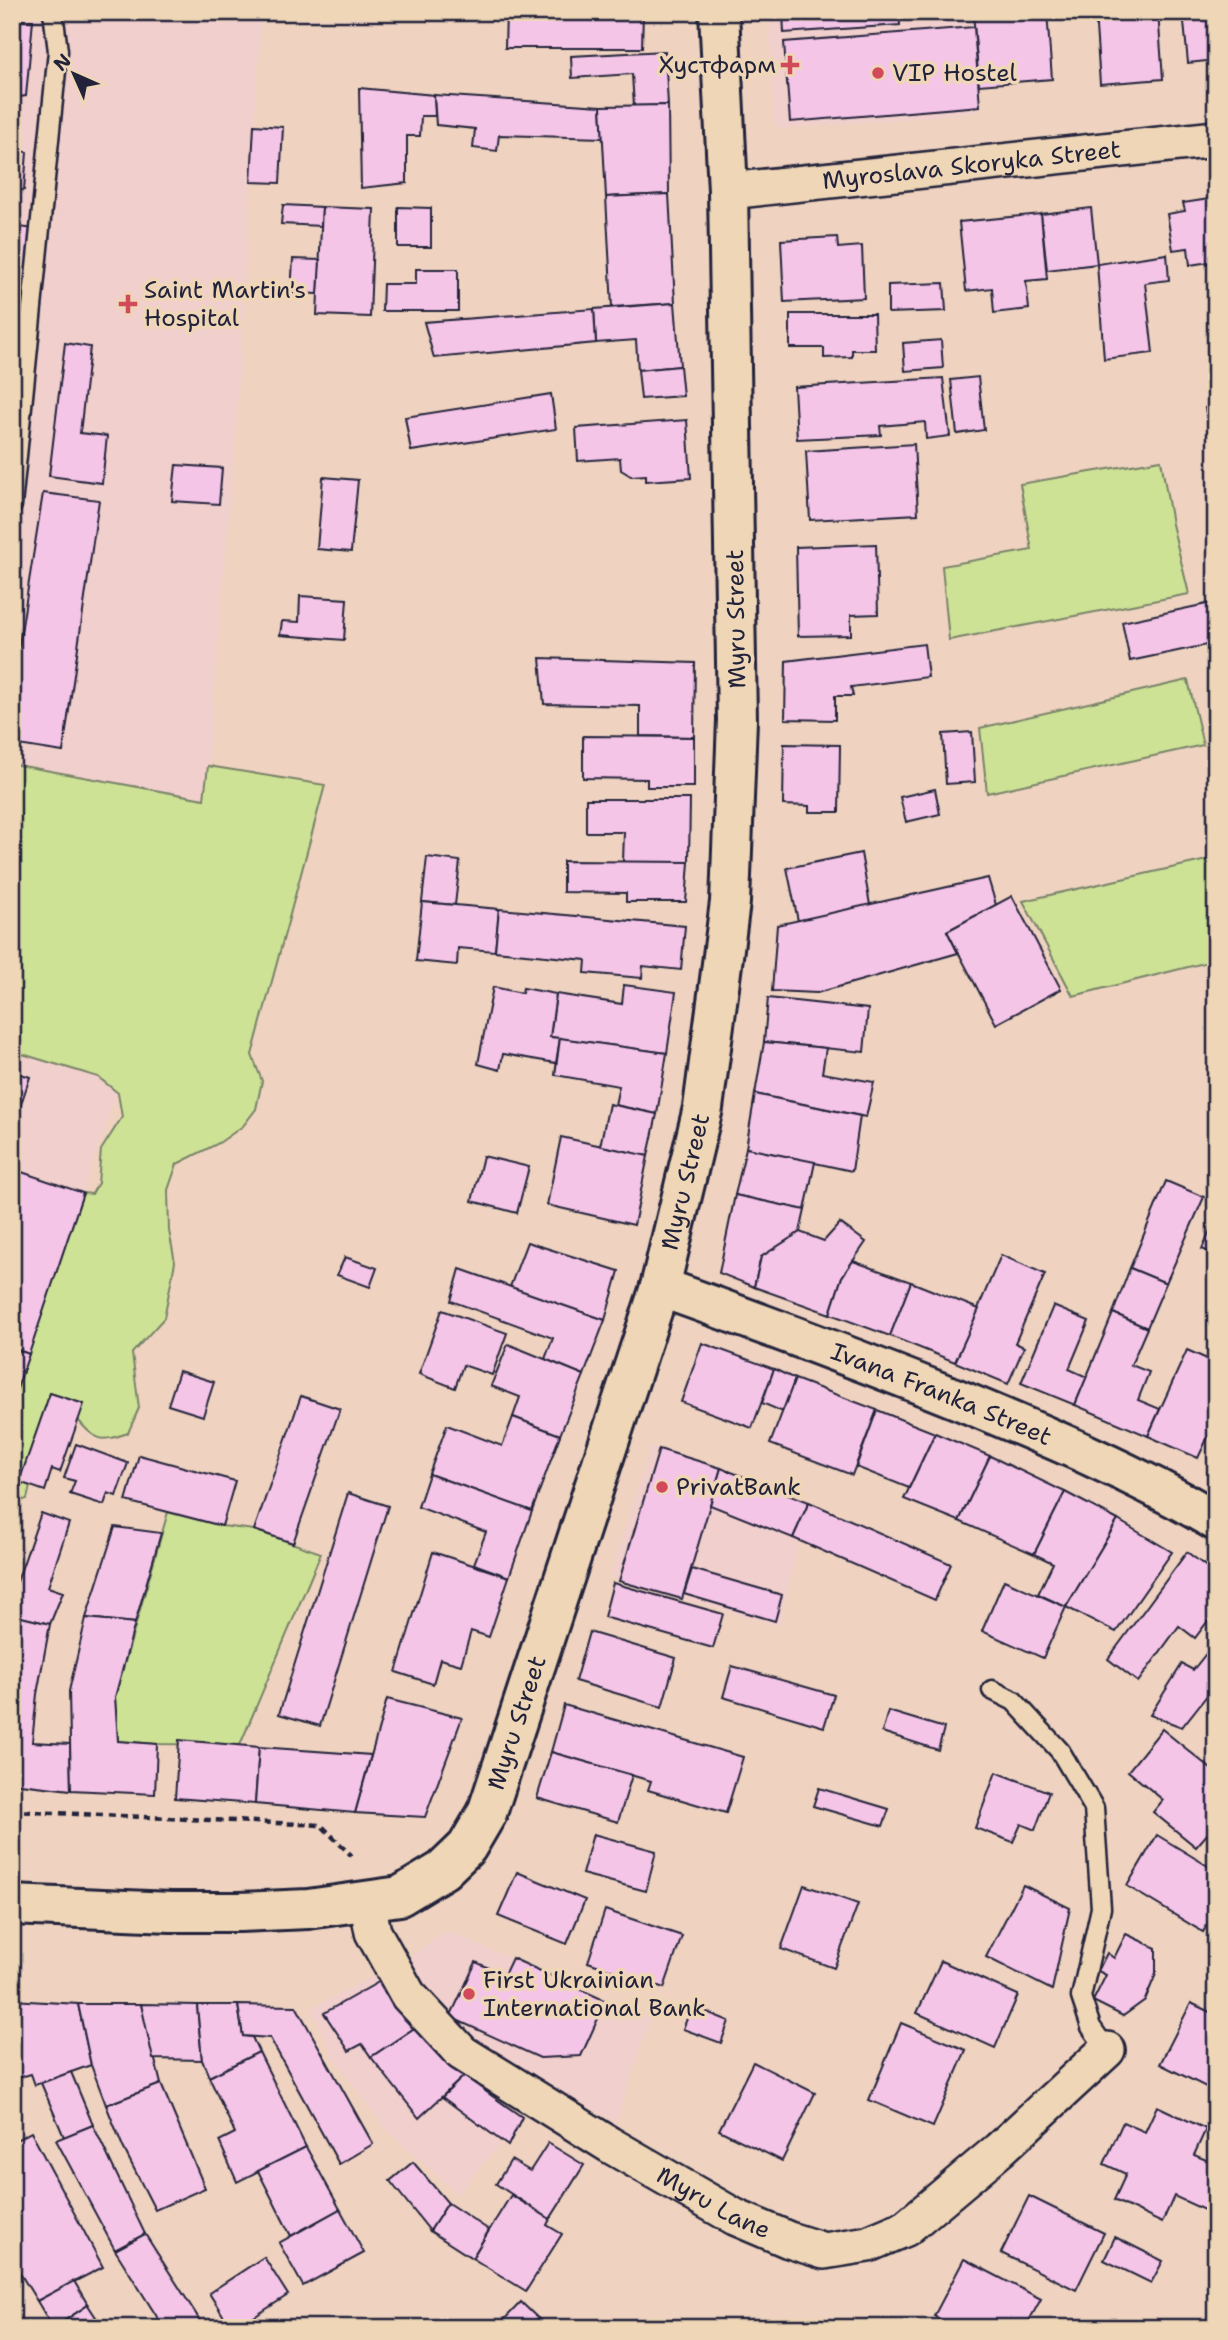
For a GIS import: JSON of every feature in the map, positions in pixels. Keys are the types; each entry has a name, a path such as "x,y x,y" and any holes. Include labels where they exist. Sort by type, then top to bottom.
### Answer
{"main road":[{"name":"Myru Street","path":"12,1905 239,1912 308,1909 400,1896 443,1870 467,1847 487,1813 660,1287 703,1108 731,889 737,720 728,191 719,12"},
{"name":"Ivana Franka Street","path":"660,1287 894,1374 1053,1438 1216,1521"}],"street":[{"name":"Myroslava Skoryka Street","path":"728,191 1216,139"},
{"name":"Myru Lane","path":"367,1901 373,1932 408,1995 462,2053 610,2146 735,2217 789,2240 824,2251 868,2244 906,2228 999,2150 1107,2050"}],"lane":[{"path":"12,505 58,51 53,12"},
{"path":"992,1690 1014,1701 1060,1751 1094,1808 1101,1908 1081,1997 1091,2027 1107,2050"}],"path":[{"path":"12,1811 321,1825 352,1856"}],"shaded area":[{"name":"Saint Martin's Hospital","path":"12,12 261,12 261,16 236,426 205,799 12,927"},
{"path":"769,12 973,12 980,112 781,129 774,121"},
{"path":"12,1050 120,1083 12,1403"},
{"path":"650,1447 721,1468 809,1502 779,1626 610,1578"},
{"path":"447,1931 650,2019 616,2123 455,2029 400,1963"},
{"path":"379,1973 464,2076 522,2117 458,2194 384,2127 339,2065 311,2009"}],"green space":[{"path":"1161,460 1172,524 1189,594 949,640 942,566 1032,550 1020,484"},
{"path":"1188,680 1203,745 987,793 980,728"},
{"path":"12,764 204,799 208,766 325,785 252,1055 262,1081 256,1109 243,1126 219,1143 177,1164 168,1190 169,1231 175,1262 164,1318 132,1353 139,1408 128,1433 105,1439 90,1433 78,1420 83,1404 50,1393 20,1482 30,1486 27,1499 20,1501 12,1517 12,1403 83,1193 92,1194 98,1183 101,1150 122,1117 118,1093 98,1077 12,1051"},
{"path":"1216,858 1216,960 1073,996 1023,901"},
{"path":"168,1512 222,1526 254,1530 321,1553 240,1745 118,1741 115,1697"}],"building":[{"path":"506,12 643,12 642,48 505,48"},
{"path":"783,12 899,12 900,25 784,33"},
{"path":"973,12 1005,12 1005,18 1012,18 1012,12 1047,12 1052,79 979,85"},
{"path":"1095,12 1158,12 1163,79 1100,84"},
{"path":"1183,12 1216,12 1216,60 1188,63"},
{"path":"12,20 33,20 26,96 12,98"},
{"path":"974,27 980,106 790,122 784,42"},
{"path":"665,51 668,105 634,106 632,74 572,78 571,56"},
{"path":"359,88 434,95 435,116 421,116 420,136 407,136 407,183 361,188"},
{"path":"434,95 601,106 603,138 499,135 497,151 473,148 475,129 436,125"},
{"path":"668,105 669,194 606,197 601,106"},
{"path":"254,125 283,127 280,183 251,182"},
{"path":"12,150 27,152 24,190 12,191"},
{"path":"669,194 675,303 612,307 606,197"},
{"path":"1216,198 1216,261 1190,265 1188,248 1173,250 1167,214 1185,211 1183,203"},
{"path":"283,205 322,207 321,226 281,224"},
{"path":"322,207 374,209 370,317 317,315"},
{"path":"398,207 431,208 431,247 398,247"},
{"path":"1091,208 1097,264 1047,270 1041,214"},
{"path":"1041,214 1047,279 1026,281 1029,309 994,313 992,288 966,291 959,222"},
{"path":"12,226 35,229 20,318 12,317"},
{"path":"837,237 838,248 862,246 864,298 784,302 781,240"},
{"path":"1167,254 1169,280 1145,283 1153,353 1104,359 1097,264"},
{"path":"293,259 320,260 318,294 291,293"},
{"path":"416,269 458,269 458,311 382,311 383,284 416,284"},
{"path":"944,283 946,311 888,313 888,285"},
{"path":"675,303 680,366 638,370 636,340 596,343 594,309"},
{"path":"594,309 596,343 434,358 424,322"},
{"path":"790,314 874,314 875,350 852,350 852,357 824,358 824,348 790,348"},
{"path":"941,340 943,368 905,371 903,343"},
{"path":"65,343 90,347 80,433 107,436 102,483 49,476"},
{"path":"680,366 683,396 641,399 638,370"},
{"path":"978,377 984,430 957,434 951,380"},
{"path":"943,378 950,436 926,439 925,422 880,426 881,435 797,439 794,387"},
{"path":"551,394 556,429 411,451 405,417"},
{"path":"1216,405 1216,459 1205,408"},
{"path":"687,420 691,478 646,481 646,475 631,476 621,470 620,458 578,461 576,428"},
{"path":"914,444 918,514 810,520 806,451"},
{"path":"176,465 222,468 219,504 172,501"},
{"path":"323,477 358,480 351,552 317,549"},
{"path":"43,493 99,500 63,752 12,744 12,689"},
{"path":"876,544 878,614 851,615 851,635 798,636 796,547"},
{"path":"300,596 347,599 344,640 280,635 282,621 299,622"},
{"path":"1216,602 1216,643 1130,661 1122,622"},
{"path":"924,644 928,677 851,687 853,696 835,696 835,720 785,719 786,661"},
{"path":"540,658 695,663 694,737 640,736 640,706 544,704"},
{"path":"972,732 975,782 946,784 943,734"},
{"path":"583,736 694,737 694,787 647,787 647,779 583,778"},
{"path":"784,744 840,745 839,812 809,812 809,806 783,805"},
{"path":"935,789 940,814 906,822 900,797"},
{"path":"586,799 690,799 689,862 623,862 624,832 586,832"},
{"path":"861,853 870,905 798,921 787,868"},
{"path":"427,857 460,861 455,905 422,902"},
{"path":"563,861 689,862 686,902 626,902 626,893 563,892"},
{"path":"988,878 996,905 947,931 958,953 817,993 772,991 777,925"},
{"path":"1012,896 1061,989 996,1024 947,931"},
{"path":"422,902 499,909 495,951 458,948 457,965 416,961"},
{"path":"499,909 685,926 681,970 643,966 642,978 585,973 586,960 495,951"},
{"path":"624,985 676,992 667,1053 550,1037 556,994 622,1004"},
{"path":"493,987 522,993 523,988 556,994 550,1037 560,1038 556,1063 503,1054 500,1070 478,1064"},
{"path":"768,998 868,1009 864,1052 764,1042"},
{"path":"560,1038 667,1053 657,1114 615,1105 619,1086 555,1075"},
{"path":"764,1042 826,1048 822,1073 874,1082 866,1117 755,1094"},
{"path":"12,1071 30,1077 12,1131"},
{"path":"755,1094 860,1116 852,1171 746,1148"},
{"path":"609,1104 657,1114 648,1156 600,1146"},
{"path":"561,1137 648,1156 634,1225 547,1205"},
{"path":"746,1148 815,1162 805,1210 735,1195"},
{"path":"483,1156 529,1167 517,1213 472,1201"},
{"path":"13,1169 83,1193 29,1354 12,1348"},
{"path":"1166,1181 1204,1197 1166,1283 1130,1268"},
{"path":"735,1195 805,1210 800,1232 761,1257 754,1287 719,1273"},
{"path":"1216,1217 1216,1255 1202,1249"},
{"path":"840,1223 866,1242 842,1277 830,1314 754,1287 761,1257 800,1232 824,1241"},
{"path":"527,1242 619,1271 605,1320 510,1287"},
{"path":"1001,1255 1045,1274 1015,1343 1024,1347 1008,1384 955,1362"},
{"path":"345,1257 377,1268 370,1287 337,1275"},
{"path":"853,1261 911,1282 890,1336 830,1314 842,1277"},
{"path":"1130,1268 1166,1283 1147,1328 1113,1313"},
{"path":"460,1269 605,1320 584,1375 545,1359 553,1338 451,1301"},
{"path":"911,1282 979,1309 955,1362 890,1336"},
{"path":"1053,1306 1089,1321 1069,1369 1087,1377 1075,1405 1021,1383"},
{"path":"442,1310 507,1333 492,1375 463,1365 455,1388 419,1374"},
{"path":"1113,1313 1147,1328 1131,1365 1149,1372 1138,1400 1160,1409 1148,1436 1075,1405"},
{"path":"702,1343 774,1369 752,1428 681,1402"},
{"path":"508,1344 584,1375 560,1435 513,1417 520,1397 491,1386"},
{"path":"12,1348 29,1354 12,1403"},
{"path":"1187,1350 1216,1363 1216,1420 1198,1458 1148,1436"},
{"path":"774,1369 795,1379 783,1412 762,1403"},
{"path":"179,1371 214,1382 203,1416 168,1405"},
{"path":"795,1379 877,1410 852,1475 770,1444"},
{"path":"50,1393 84,1404 60,1472 52,1469 45,1491 19,1482"},
{"path":"301,1396 340,1409 293,1543 254,1530"},
{"path":"877,1410 935,1433 909,1488 856,1467"},
{"path":"513,1417 560,1435 532,1511 429,1474 447,1425 502,1446"},
{"path":"935,1433 990,1456 959,1521 904,1499"},
{"path":"76,1444 128,1463 116,1496 108,1493 104,1505 70,1494 75,1481 64,1478"},
{"path":"659,1449 721,1468 682,1599 619,1581"},
{"path":"139,1455 235,1481 222,1526 126,1501"},
{"path":"990,1456 1065,1492 1034,1554 959,1521"},
{"path":"721,1468 809,1502 793,1538 710,1505"},
{"path":"429,1474 532,1511 509,1577 474,1564 486,1532 418,1507"},
{"path":"1065,1492 1118,1520 1066,1607 1038,1594 1053,1563 1034,1554"},
{"path":"348,1493 388,1506 320,1726 279,1714"},
{"path":"809,1502 951,1564 935,1600 793,1538"},
{"path":"41,1513 69,1523 48,1587 63,1592 50,1624 12,1615 12,1596"},
{"path":"1118,1520 1172,1552 1116,1632 1066,1607"},
{"path":"115,1527 161,1533 135,1623 86,1618"},
{"path":"433,1552 509,1577 489,1637 471,1631 461,1665 440,1659 433,1684 396,1672"},
{"path":"1187,1552 1216,1574 1216,1610 1195,1638 1179,1626 1138,1682 1108,1659"},
{"path":"692,1569 782,1595 775,1621 684,1594"},
{"path":"1004,1580 1066,1607 1043,1658 982,1631"},
{"path":"613,1583 723,1614 713,1648 604,1617"},
{"path":"17,1616 50,1624 37,1694 32,1742 70,1744 71,1790 12,1783 12,1636"},
{"path":"86,1618 135,1623 115,1697 118,1741 157,1744 155,1794 71,1790 69,1691"},
{"path":"589,1632 676,1658 662,1707 575,1681"},
{"path":"1216,1641 1216,1684 1182,1727 1150,1715 1182,1664 1193,1670"},
{"path":"732,1666 834,1695 824,1727 723,1697"},
{"path":"387,1699 462,1718 425,1817 355,1813"},
{"path":"564,1705 743,1757 726,1813 648,1790 651,1781 551,1752"},
{"path":"888,1711 944,1728 938,1750 882,1732"},
{"path":"1162,1729 1216,1773 1216,1824 1196,1847 1153,1812 1163,1800 1128,1771"},
{"path":"179,1740 259,1747 255,1804 175,1798"},
{"path":"259,1747 371,1755 355,1813 255,1804"},
{"path":"551,1752 632,1775 618,1822 537,1798"},
{"path":"996,1772 1049,1792 1035,1830 1021,1824 1013,1842 975,1828"},
{"path":"819,1788 889,1809 883,1826 813,1806"},
{"path":"593,1834 656,1851 646,1891 582,1874"},
{"path":"1157,1835 1216,1871 1216,1910 1203,1932 1127,1886"},
{"path":"517,1872 585,1900 567,1944 498,1916"},
{"path":"804,1885 858,1904 834,1968 781,1949"},
{"path":"1023,1885 1070,1908 1052,1990 986,1957"},
{"path":"605,1910 682,1936 664,1988 588,1962"},
{"path":"1126,1934 1156,1948 1156,1974 1145,2000 1123,2016 1093,2001 1106,1975 1098,1971 1107,1953 1114,1958"},
{"path":"512,1958 606,2001 581,2056 540,2058 450,2017 476,1962 504,1975"},
{"path":"941,1961 1018,1995 995,2048 917,2013"},
{"path":"384,1979 419,2025 371,2057 362,2044 349,2051 324,2013"},
{"path":"12,2000 78,2004 91,2065 35,2085 31,2074 14,2079"},
{"path":"1191,2003 1216,2015 1216,2092 1160,2064"},
{"path":"78,2004 141,2004 161,2084 106,2105 91,2065"},
{"path":"141,2004 197,2005 202,2060 153,2059"},
{"path":"197,2005 238,2005 243,2036 252,2037 259,2052 209,2077 202,2060"},
{"path":"238,2005 296,2006 373,2144 339,2164 270,2038 243,2036"},
{"path":"692,2006 729,2021 721,2043 683,2029"},
{"path":"901,2023 966,2050 933,2127 869,2100"},
{"path":"419,2025 464,2076 419,2118 371,2057"},
{"path":"259,2052 306,2147 237,2182 219,2141 235,2133 209,2077"},
{"path":"753,2062 815,2093 782,2161 719,2130"},
{"path":"71,2072 93,2125 64,2137 41,2083"},
{"path":"464,2076 522,2117 508,2146 442,2097"},
{"path":"161,2084 205,2188 155,2210 123,2147 106,2105"},
{"path":"1157,2106 1206,2129 1194,2155 1216,2164 1216,2185 1204,2210 1174,2196 1162,2223 1114,2200 1126,2174 1104,2164 1123,2122 1145,2132"},
{"path":"93,2125 145,2234 115,2250 56,2140"},
{"path":"31,2132 103,2267 37,2301 12,2260 12,2142"},
{"path":"548,2143 584,2165 550,2219 496,2184 511,2160 530,2171"},
{"path":"306,2147 340,2209 291,2236 258,2171"},
{"path":"413,2162 448,2203 430,2231 390,2181"},
{"path":"511,2195 550,2219 547,2225 562,2234 526,2291 472,2258"},
{"path":"1029,2196 1104,2233 1076,2290 1001,2253"},
{"path":"448,2203 489,2230 472,2258 430,2231"},
{"path":"340,2209 364,2253 303,2286 279,2243"},
{"path":"145,2234 205,2328 164,2328 115,2250"},
{"path":"1115,2237 1163,2261 1151,2283 1104,2260"},
{"path":"264,2257 288,2295 237,2328 231,2328 209,2293"},
{"path":"964,2259 1041,2299 1025,2328 956,2328 934,2316"},
{"path":"74,2281 88,2305 53,2328 37,2301"},
{"path":"521,2302 548,2328 496,2328"},
{"path":"88,2305 103,2328 54,2328"}],"place":[{"name":"Хустфарм","path":"790,65"},
{"name":"VIP Hostel","path":"878,73"},
{"name":"Saint Martin's Hospital","path":"128,304"},
{"name":"PrivatBank","path":"662,1487"},
{"name":"First Ukrainian International Bank","path":"469,1994"}]}
